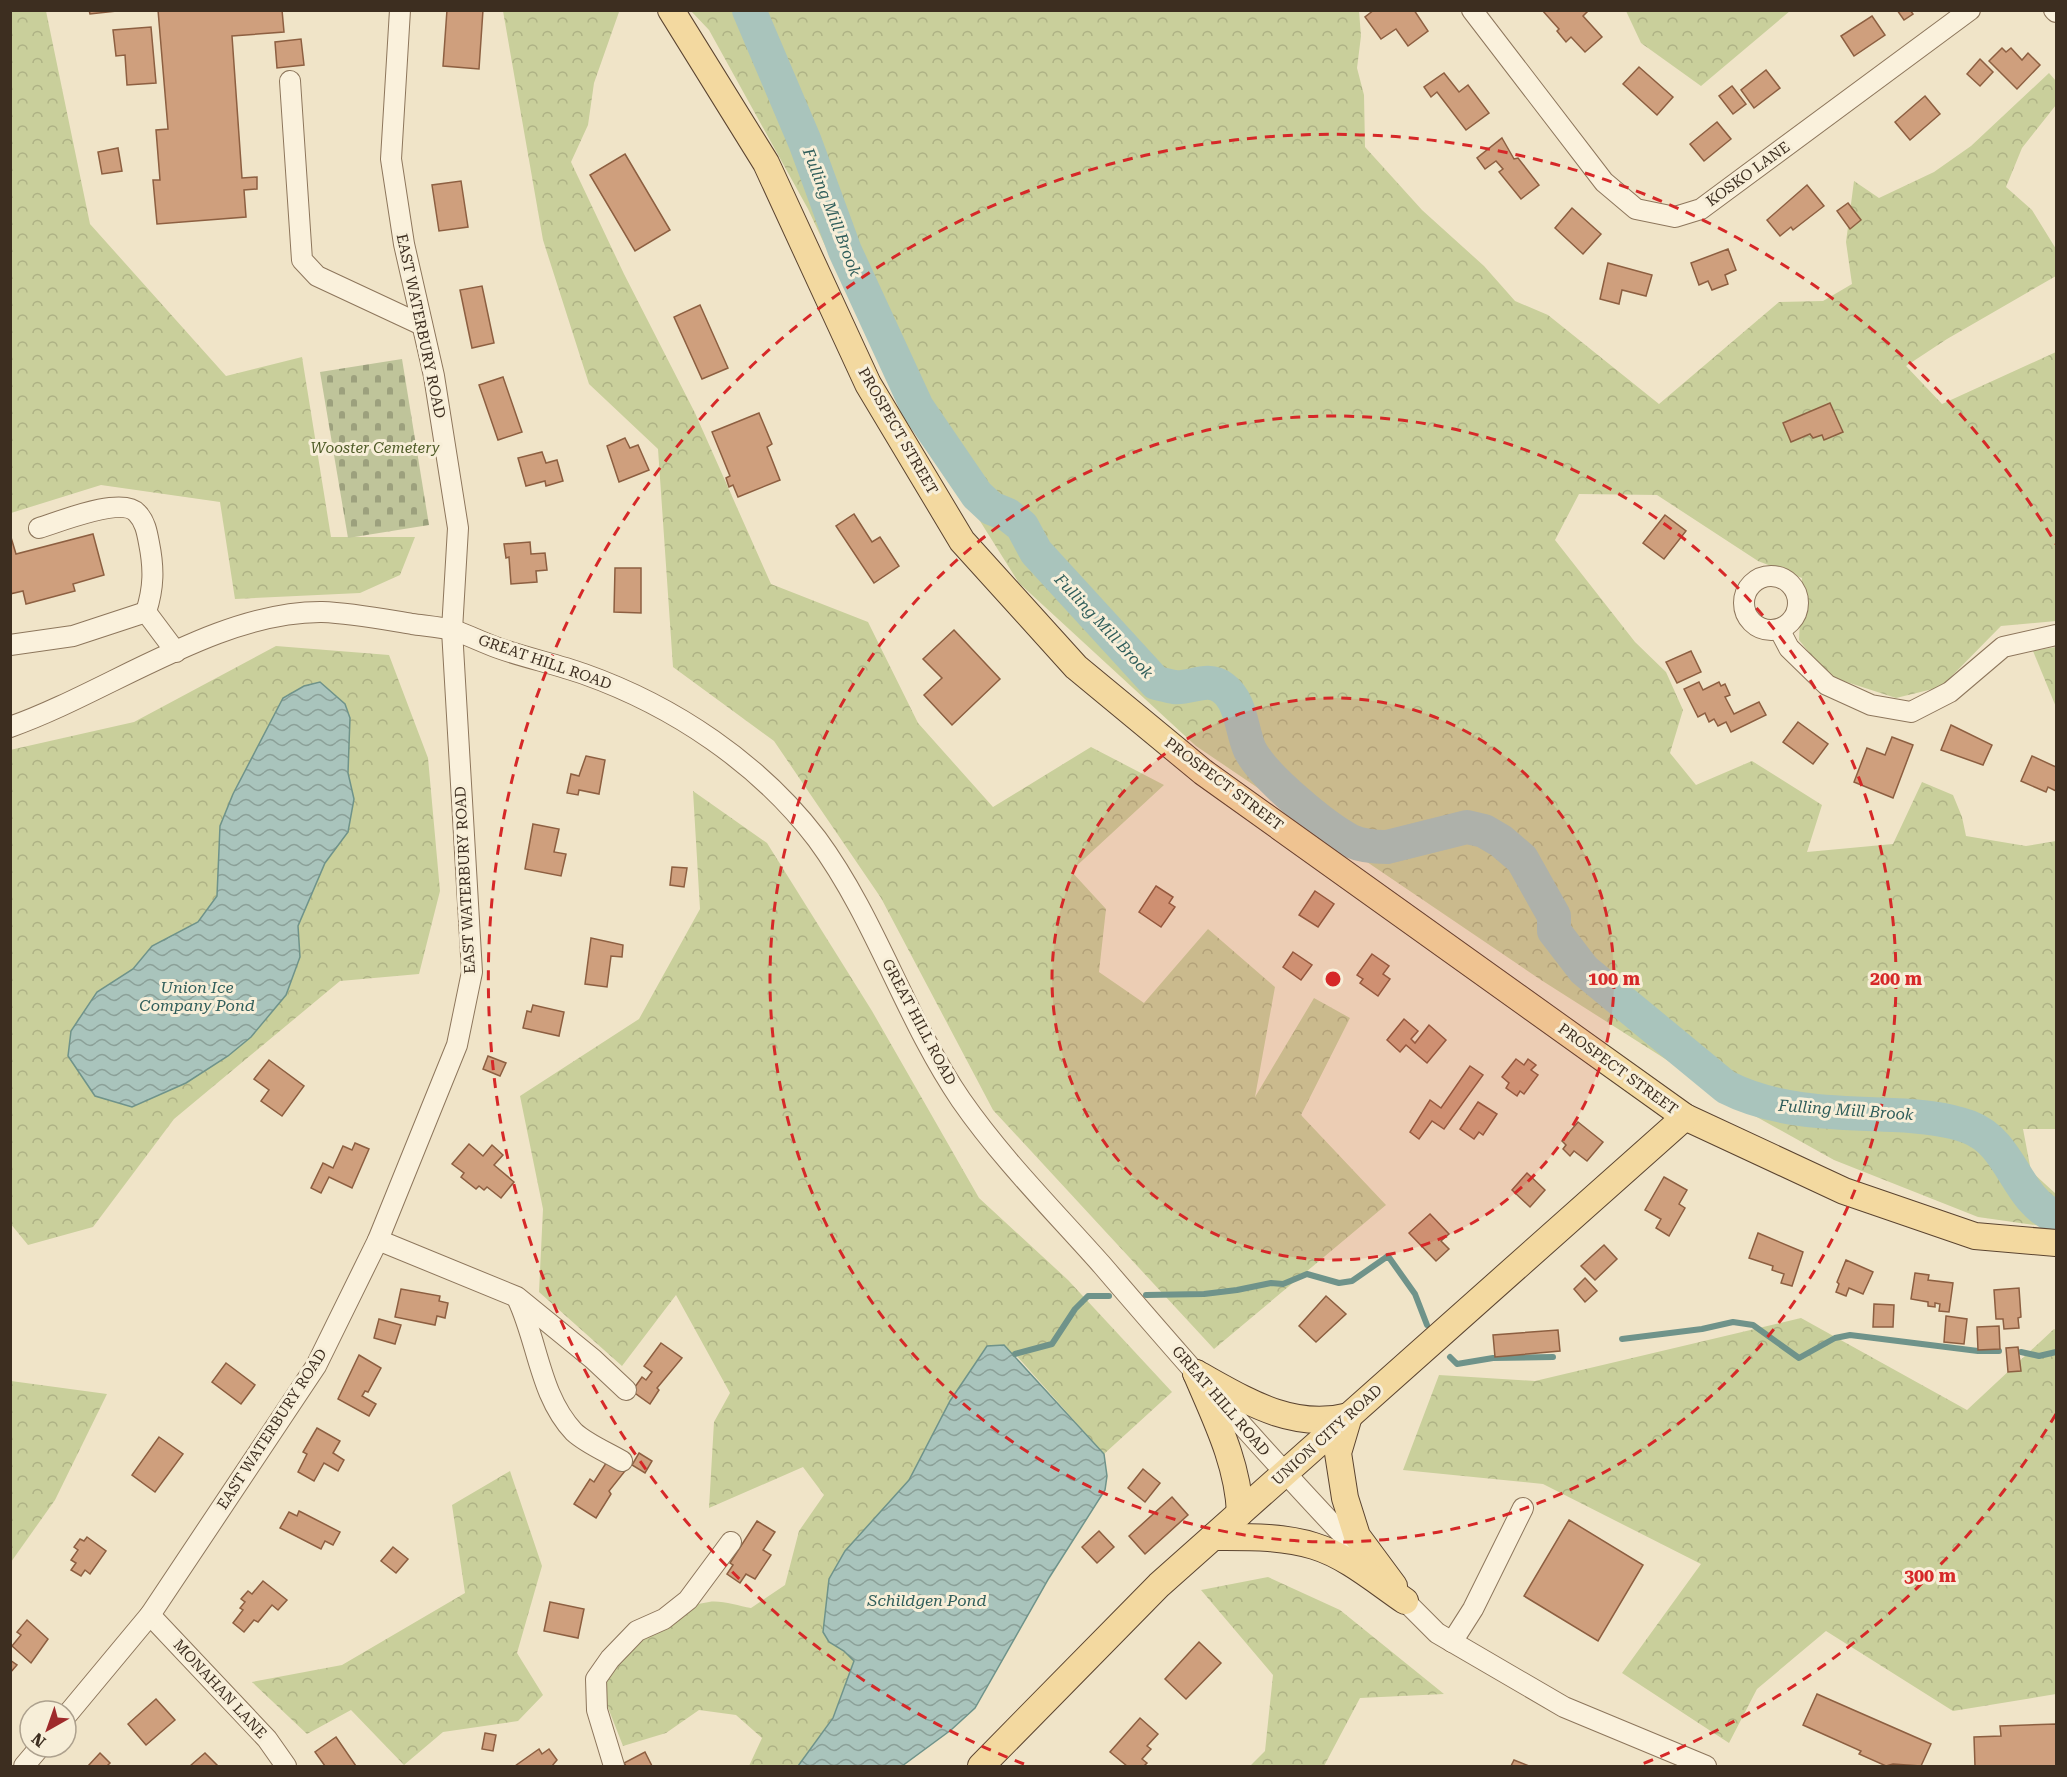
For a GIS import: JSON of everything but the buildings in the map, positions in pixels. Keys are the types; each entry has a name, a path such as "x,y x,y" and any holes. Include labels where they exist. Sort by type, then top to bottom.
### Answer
{"main road":[{"name":"PROSPECT STREET","path":"671,10 766,164 868,384 962,541 1076,667 1203,772 1686,1117 1844,1191 1975,1236 2056,1243"},
{"name":"UNION CITY ROAD","path":"981,1767 1131,1612 1284,1473 1686,1117"},
{"path":"1196,1373 1247,1401 1298,1419 1327,1422 1349,1416"},
{"path":"1196,1373 1230,1456 1238,1482 1240,1513"},
{"path":"1349,1416 1338,1453 1345,1498 1357,1536 1405,1601"},
{"path":"1214,1537 1260,1537 1315,1546 1340,1558 1405,1601"}],"street":[{"name":"EAST WATERBURY ROAD","path":"78,1702 150,1615 316,1366 378,1240 457,1045 472,972 452,630 458,528 434,376 404,244 391,159 400,10"},
{"name":"KOSKO LANE","path":"1472,10 1604,183 1636,209 1675,218 1701,209 1970,10"},
{"path":"290,81 302,260 317,276 422,325"},
{"path":"39,528 95,511 122,507 136,511 145,525 154,573 153,591 146,612"},
{"path":"10,645 73,636 146,612"},
{"path":"146,612 176,652"},
{"name":"GREAT HILL ROAD","path":"10,727 54,712 176,652 243,626 280,617 321,612 452,630 497,648 582,673 622,689 712,740 749,767 786,803 816,839 850,890 960,1099 1001,1151 1284,1473 1405,1601 1437,1634 1564,1707 1706,1767"},
{"path":"1779,629 1789,648 1827,685 1871,705 1911,712 1950,692 2003,647 2056,635"},
{"path":"378,1240 517,1297 566,1336 626,1390"},
{"path":"517,1297 531,1326 545,1383 553,1401 573,1431 622,1461"},
{"path":"1452,1642 1473,1609 1523,1508"},
{"path":"614,1767 597,1710 596,1679 610,1659 637,1631 663,1619 688,1600 731,1542"},
{"name":"MONAHAN LANE","path":"150,1615 267,1739 286,1767"}],"green space":[{"path":"11,11 46,11 90,224 226,376 302,357 331,537 415,537 400,575 360,593 235,599 220,502 101,485 11,513"},
{"path":"503,11 619,12 594,83 588,125 571,162 624,274 695,413 771,584 868,622 918,723 993,807 1091,747 1164,785 1071,871 1106,909 1099,972 1144,1003 1208,929 1275,987 1255,1097 1314,998 1350,1018 1301,1115 1386,1205 1214,1349 993,1110 881,898 774,741 673,667 658,449 589,384 543,240"},
{"path":"691,11 1359,11 1361,36 1357,68 1364,95 1365,147 1422,210 1484,266 1515,301 1548,315 1659,404 1779,302 1823,301 1852,284 1846,242 1854,181 1879,198 1934,172 1971,146 2049,73 2056,81 2056,105 2022,148 2006,187 2032,210 2056,249 2056,276 1947,339 1906,366 1942,404 2056,352 2056,621 2001,626 1941,687 1896,698 1828,676 1799,640 1802,578 1758,561 1657,495 1579,494 1555,540 1635,642 1666,672 1683,710 1670,753 1696,785 1752,761 1822,805 1807,852 1893,844 1922,782 1953,795 1962,817 1966,836 2026,846 2056,841 2056,1129 2023,1129 2031,1171 2056,1194 2056,1228 1978,1217 1834,1160 1755,1116 1541,980 1196,746 1019,583 878,359 808,209 709,30"},
{"path":"1626,11 1790,11 1701,86 1641,43"},
{"name":"Wooster Cemetery","path":"402,359 429,525 348,538 320,372"},
{"path":"276,646 389,655 428,758 440,891 419,974 340,981 174,1119 93,1227 28,1245 10,1223 10,750 134,722"},
{"path":"2056,647 2056,707 2033,651"},
{"path":"693,791 767,843 872,1011 979,1198 1068,1280 1172,1392 1104,1454 1015,1354 924,1455 909,1480 878,1515 829,1642 844,1651 854,1661 833,1717 798,1766 749,1766 762,1738 736,1715 699,1710 666,1733 623,1746 605,1700 604,1678 650,1630 678,1612 709,1602 724,1602 751,1608 785,1585 799,1531 824,1495 803,1467 709,1508 714,1422 730,1393 676,1295 622,1366 539,1292 543,1209 520,1096 639,1019 700,909"},
{"path":"1801,1318 1967,1410 2054,1329 2056,1330 2056,1694 1953,1711 1826,1631 1757,1689 1729,1743 1622,1673 1701,1564 1543,1484 1403,1470 1439,1375 1535,1381"},
{"path":"11,1381 107,1394 55,1500 11,1562"},
{"path":"510,1471 542,1566 517,1653 543,1695 518,1721 443,1732 404,1765 351,1710 307,1734 252,1682 342,1665 465,1593 452,1505"},
{"path":"1268,1577 1340,1610 1444,1694 1360,1698 1324,1766 1250,1766 1265,1751 1273,1675 1201,1590"}],"water":[{"name":"Union Ice Company Pond","path":"320,682 345,704 350,718 348,773 354,799 348,832 325,863 298,926 300,957 286,995 251,1037 228,1056 186,1083 132,1107 95,1096 68,1056 71,1031 97,992 133,969 152,946 198,922 217,896 220,826 233,794 283,698 304,686"},
{"name":"Schildgen Pond","path":"1004,1345 1104,1454 1107,1476 1105,1490 1049,1578 975,1708 951,1730 902,1766 798,1766 833,1718 854,1661 844,1651 829,1642 823,1632 829,1579 845,1551 909,1480 950,1401 987,1346"}],"waterway":[{"name":"Fulling Mill Brook","path":"749,10 805,142 845,251 917,407 977,495 991,508 1008,515 1022,526 1036,552 1156,683 1174,687 1211,683 1223,688 1238,708 1247,742 1257,761 1296,800 1326,825 1351,841 1369,846 1387,847 1467,827 1484,831 1501,841 1522,859 1554,916 1554,931 1584,970 1726,1087 1746,1096 1786,1107 1829,1112 1922,1117 1951,1121 1969,1127 1984,1135 1995,1146 2031,1197 2056,1217"},
{"path":"1146,1295 1204,1294 1237,1290 1271,1283 1283,1284 1307,1274 1339,1283 1352,1281 1388,1256 1415,1294 1427,1325"},
{"path":"1015,1354 1052,1344 1075,1309 1088,1296 1109,1296"},
{"path":"1622,1339 1702,1329 1733,1322 1753,1325 1799,1358 1835,1338 1850,1335 1978,1351 1999,1351"},
{"path":"2021,1352 2039,1356 2056,1352"},
{"path":"1450,1357 1457,1364 1493,1358 1553,1357"}]}
